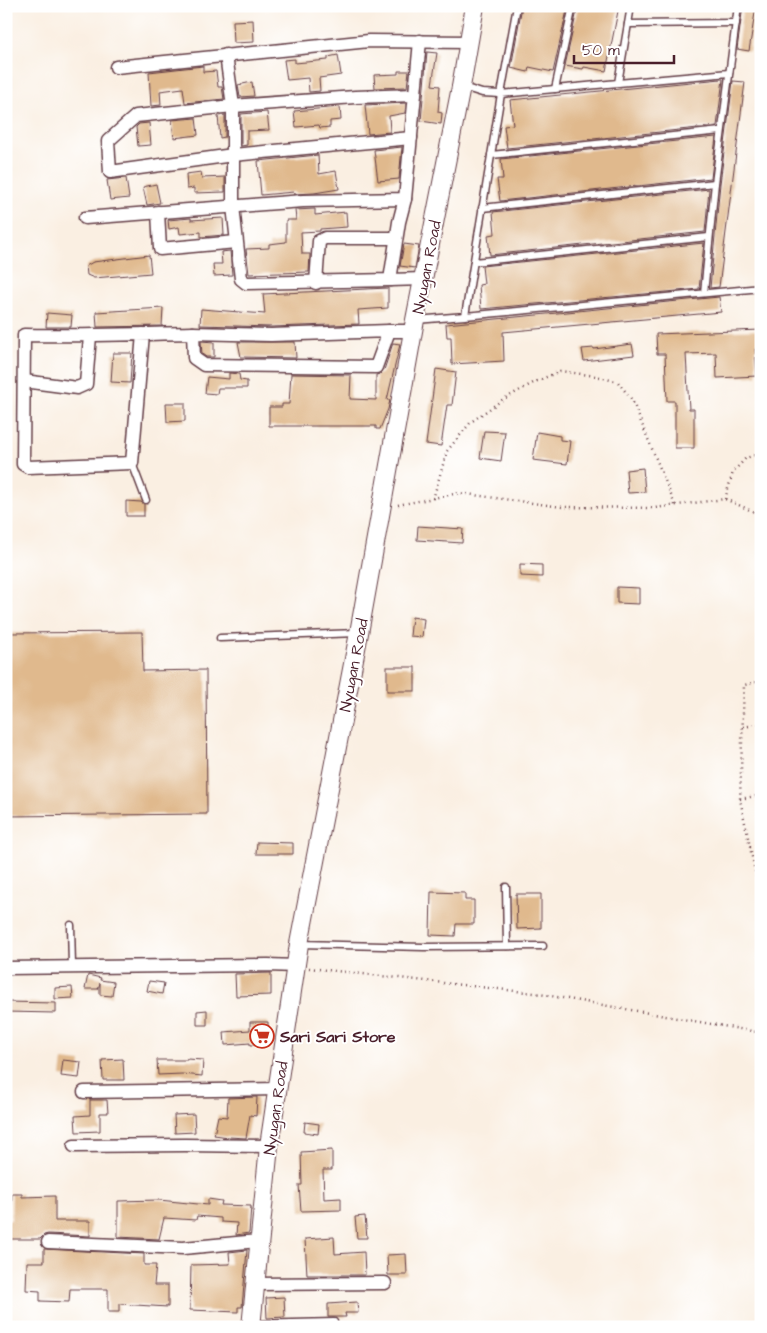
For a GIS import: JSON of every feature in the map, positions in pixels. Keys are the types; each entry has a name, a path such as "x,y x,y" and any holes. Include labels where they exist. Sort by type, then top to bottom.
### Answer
{"main road":[{"name":"Nyugan Road","path":"251,1325 269,1146 295,966 359,633 414,325 475,6"}],"street":[{"path":"116,67 369,41 468,42"},
{"path":"390,280 404,199 420,41"},
{"path":"226,55 233,106 233,206 241,279 246,283 316,283 423,279"},
{"path":"411,138 233,155 110,172 108,141 136,116 233,106 355,97 415,95"},
{"path":"86,218 303,201 404,199"},
{"path":"158,212 160,249 236,242"},
{"path":"316,283 319,241 325,238 396,238"},
{"path":"143,334 132,463 28,467 23,464 24,335 90,336 143,334 192,333 271,335 389,331 414,325"},
{"path":"192,333 194,358 204,365 376,367 389,331"},
{"path":"24,381 77,388 86,384 90,336"},
{"path":"6,968 268,964 295,966"},
{"path":"84,1092 277,1089"},
{"path":"74,1146 269,1146"},
{"path":"48,1242 183,1248 258,1241"},
{"path":"254,1284 386,1283"}],"lane":[{"path":"465,316 517,6"},
{"path":"555,89 573,6"},
{"path":"618,83 631,6"},
{"path":"704,293 714,183 738,6"},
{"path":"628,24 736,23"},
{"path":"461,87 482,93 501,94 729,73"},
{"path":"491,155 722,131"},
{"path":"482,208 714,183"},
{"path":"474,262 708,237"},
{"path":"414,325 465,316 761,288"},
{"path":"132,463 146,500"},
{"path":"220,638 359,633"},
{"path":"506,887 507,946"},
{"path":"72,925 72,966"},
{"path":"299,944 543,946"},
{"path":"251,1325 334,1322"}],"path":[{"path":"433,499 447,451 471,422 502,400 560,371 596,376 618,382 632,400 675,505"},
{"path":"725,499 733,472 746,458 761,454"},
{"path":"382,508 459,493 562,507 654,508 725,499 761,515"},
{"path":"761,681 744,685 740,798 761,900"},
{"path":"742,727 761,724"},
{"path":"740,798 761,795"},
{"path":"750,847 761,846"},
{"path":"295,966 534,993 758,1032 761,1030"}],"building":[{"path":"522,6 568,6 553,72 529,67 528,72 511,68"},
{"path":"578,6 619,6 606,71 565,66"},
{"path":"743,6 756,6 749,51 737,49"},
{"path":"253,20 254,42 234,43 233,21"},
{"path":"427,52 437,53 432,85 440,86 438,112 442,113 441,124 421,121"},
{"path":"338,55 341,75 319,78 320,91 309,92 308,78 287,80 284,60 295,59 295,63 328,60 328,57"},
{"path":"203,66 203,72 216,71 218,87 222,87 224,99 185,103 183,88 160,91 161,105 151,106 149,72"},
{"path":"398,71 409,71 407,87 375,88 374,75 398,74"},
{"path":"723,79 717,126 507,148 504,126 513,125 510,100"},
{"path":"733,81 745,82 719,287 710,288 720,184"},
{"path":"252,82 254,96 240,97 238,85"},
{"path":"406,103 405,113 389,116 390,132 368,134 365,105"},
{"path":"340,107 341,120 330,121 330,127 320,128 319,125 296,127 294,111"},
{"path":"267,112 269,130 247,131 247,145 241,146 241,114"},
{"path":"225,115 225,137 220,138 218,116"},
{"path":"196,118 198,135 174,138 172,120"},
{"path":"149,123 151,145 138,146 136,127 139,124"},
{"path":"716,137 711,178 500,201 497,179 503,179 501,159"},
{"path":"402,147 399,179 378,181 374,150"},
{"path":"318,155 319,174 336,171 339,189 314,193 294,194 294,192 261,195 258,161"},
{"path":"201,172 202,178 225,177 225,192 194,193 194,188 187,189 186,174"},
{"path":"126,178 129,198 110,200 107,180"},
{"path":"156,184 160,203 147,205 143,187"},
{"path":"709,189 705,232 490,255 488,235 495,234 493,212"},
{"path":"315,209 315,215 346,212 347,227 301,232 302,254 310,254 309,272 249,274 246,249 269,248 269,244 286,242 286,220 296,220 295,210"},
{"path":"191,218 191,220 223,218 224,235 201,237 201,232 180,234 179,227 169,229 168,220"},
{"path":"704,243 699,289 481,309 479,285 484,284 482,266"},
{"path":"404,244 419,246 415,268 400,266"},
{"path":"230,251 232,275 214,276 213,264 222,264 221,252"},
{"path":"149,255 151,273 94,278 87,275 86,266 93,262"},
{"path":"388,288 388,308 358,310 359,324 271,327 200,325 201,309 265,314 263,294"},
{"path":"719,297 721,312 503,332 504,361 452,364 451,337 447,337 446,324"},
{"path":"163,308 162,326 97,327 96,312"},
{"path":"47,313 72,315 71,327 46,327"},
{"path":"761,330 761,348 755,349 757,376 717,378 716,353 686,354 689,409 694,409 694,448 675,448 675,401 667,401 665,354 657,354 656,334"},
{"path":"201,341 214,342 214,357 206,357 202,354"},
{"path":"238,342 295,342 296,358 241,357"},
{"path":"393,343 400,344 387,400 390,400 388,409 380,429 376,429 376,426 269,426 269,407 282,407 282,404 289,404 291,374 351,375 350,399 376,400 376,375 384,370"},
{"path":"632,344 634,355 584,361 582,349"},
{"path":"113,353 132,353 130,383 111,382"},
{"path":"436,369 456,372 452,405 447,405 441,446 426,444"},
{"path":"229,373 239,374 240,380 247,381 247,388 218,388 217,394 205,393 207,377 229,379"},
{"path":"166,403 185,403 185,421 167,422"},
{"path":"484,431 505,432 501,461 480,458"},
{"path":"537,432 560,436 560,440 570,441 567,464 533,460"},
{"path":"643,468 645,492 628,493 626,470"},
{"path":"126,501 144,504 144,516 126,516"},
{"path":"418,526 463,529 462,543 417,540"},
{"path":"520,564 542,565 542,577 520,576"},
{"path":"617,587 639,588 639,604 617,603"},
{"path":"412,617 424,619 422,637 410,636"},
{"path":"142,632 143,671 206,670 207,814 6,816 6,633"},
{"path":"387,667 415,667 415,691 387,691"},
{"path":"257,842 293,843 293,854 256,854"},
{"path":"431,892 465,893 465,900 474,900 474,924 456,924 455,936 430,935"},
{"path":"516,894 541,894 541,928 517,929"},
{"path":"271,973 271,995 236,996 235,974"},
{"path":"88,975 101,978 100,980 114,982 112,996 100,995 100,983 98,989 85,989"},
{"path":"149,981 164,983 162,994 147,991"},
{"path":"72,987 73,998 55,999 55,988"},
{"path":"6,1002 56,1003 56,1013 6,1012"},
{"path":"207,1010 207,1025 197,1025 197,1011"},
{"path":"250,1022 268,1022 268,1045 250,1045 250,1043 225,1045 224,1032 250,1030"},
{"path":"123,1059 124,1080 103,1080 102,1060"},
{"path":"63,1060 81,1062 79,1078 61,1076"},
{"path":"157,1060 203,1060 202,1076 182,1074 158,1075"},
{"path":"257,1097 256,1116 250,1115 246,1138 214,1135 218,1116 227,1117 228,1098"},
{"path":"90,1100 107,1100 108,1113 100,1113 100,1131 76,1132 75,1116 90,1115"},
{"path":"194,1114 195,1132 175,1133 174,1115"},
{"path":"305,1122 319,1124 318,1134 304,1132"},
{"path":"332,1150 332,1170 323,1170 324,1199 341,1198 341,1210 301,1211 299,1185 302,1185 301,1152"},
{"path":"12,1194 22,1194 22,1197 55,1196 55,1221 90,1221 90,1236 48,1234 40,1239 6,1239 6,1220 11,1220"},
{"path":"208,1199 222,1201 221,1205 251,1206 249,1233 236,1235 237,1223 221,1222 221,1218 197,1216 196,1220 164,1218 159,1239 118,1237 118,1201 159,1200 208,1205"},
{"path":"365,1216 367,1238 357,1238 355,1217"},
{"path":"334,1237 335,1254 364,1252 365,1275 307,1275 305,1239"},
{"path":"44,1249 144,1254 144,1265 156,1265 154,1285 168,1285 168,1307 119,1304 119,1312 108,1312 108,1289 70,1289 69,1302 40,1301 40,1291 26,1290 27,1262 44,1262"},
{"path":"247,1250 242,1307 238,1307 238,1312 190,1310 191,1265 230,1264 229,1252"},
{"path":"406,1254 407,1275 388,1275 387,1255"},
{"path":"284,1297 285,1317 267,1318 266,1298"},
{"path":"357,1302 358,1313 345,1313 346,1317 328,1317 328,1304"}],"place":[{"name":"Sari Sari Store","path":"262,1036"}]}
